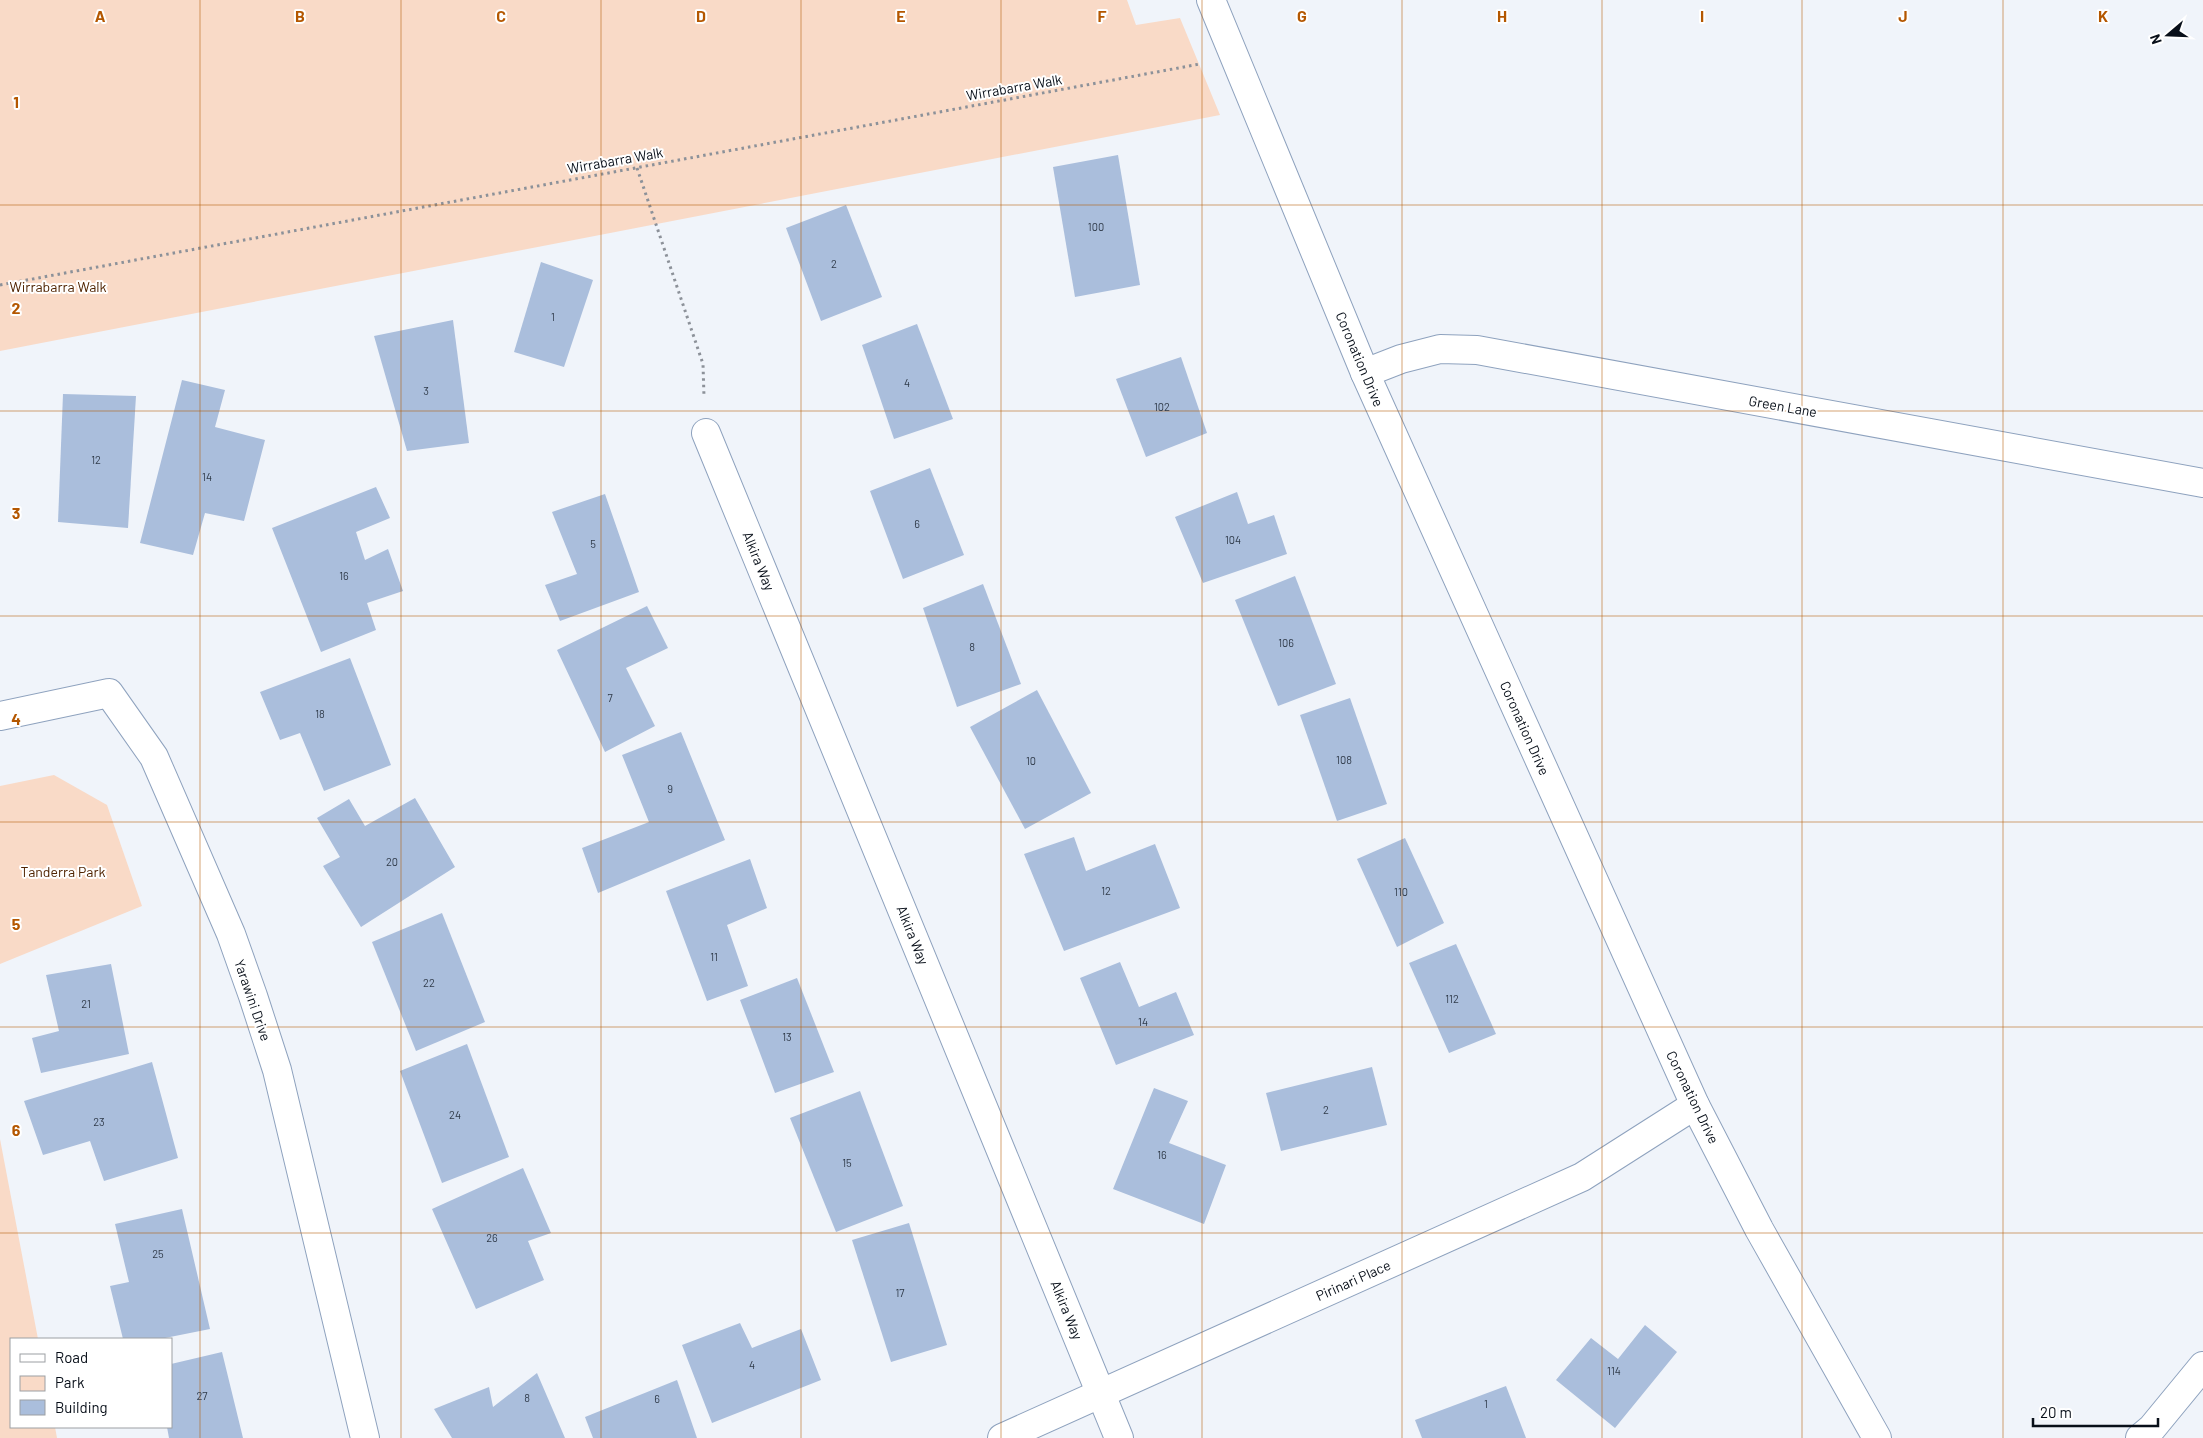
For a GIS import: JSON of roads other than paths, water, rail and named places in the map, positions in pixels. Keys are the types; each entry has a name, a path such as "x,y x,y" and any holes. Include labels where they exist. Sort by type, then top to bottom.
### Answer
{"street":[{"name":"Coronation Drive","path":"1211,0 1365,373 1695,1104 1759,1229 1877,1438"},
{"name":"Green Lane","path":"1365,373 1401,358 1440,349 1477,350 2203,483"},
{"name":"Alkira Way","path":"706,433 1119,1438"},
{"name":"Yarawini Drive","path":"0,716 109,693 154,757 231,934 274,1061 365,1438"},
{"name":"Pirinari Place","path":"1002,1438 1582,1178 1695,1104"},
{"path":"2140,1438 2152,1428 2203,1366"}],"park label":[{"name":"Wirrabarra Walk","path":"58,286"},
{"name":"Tanderra Park","path":"63,871"}]}
